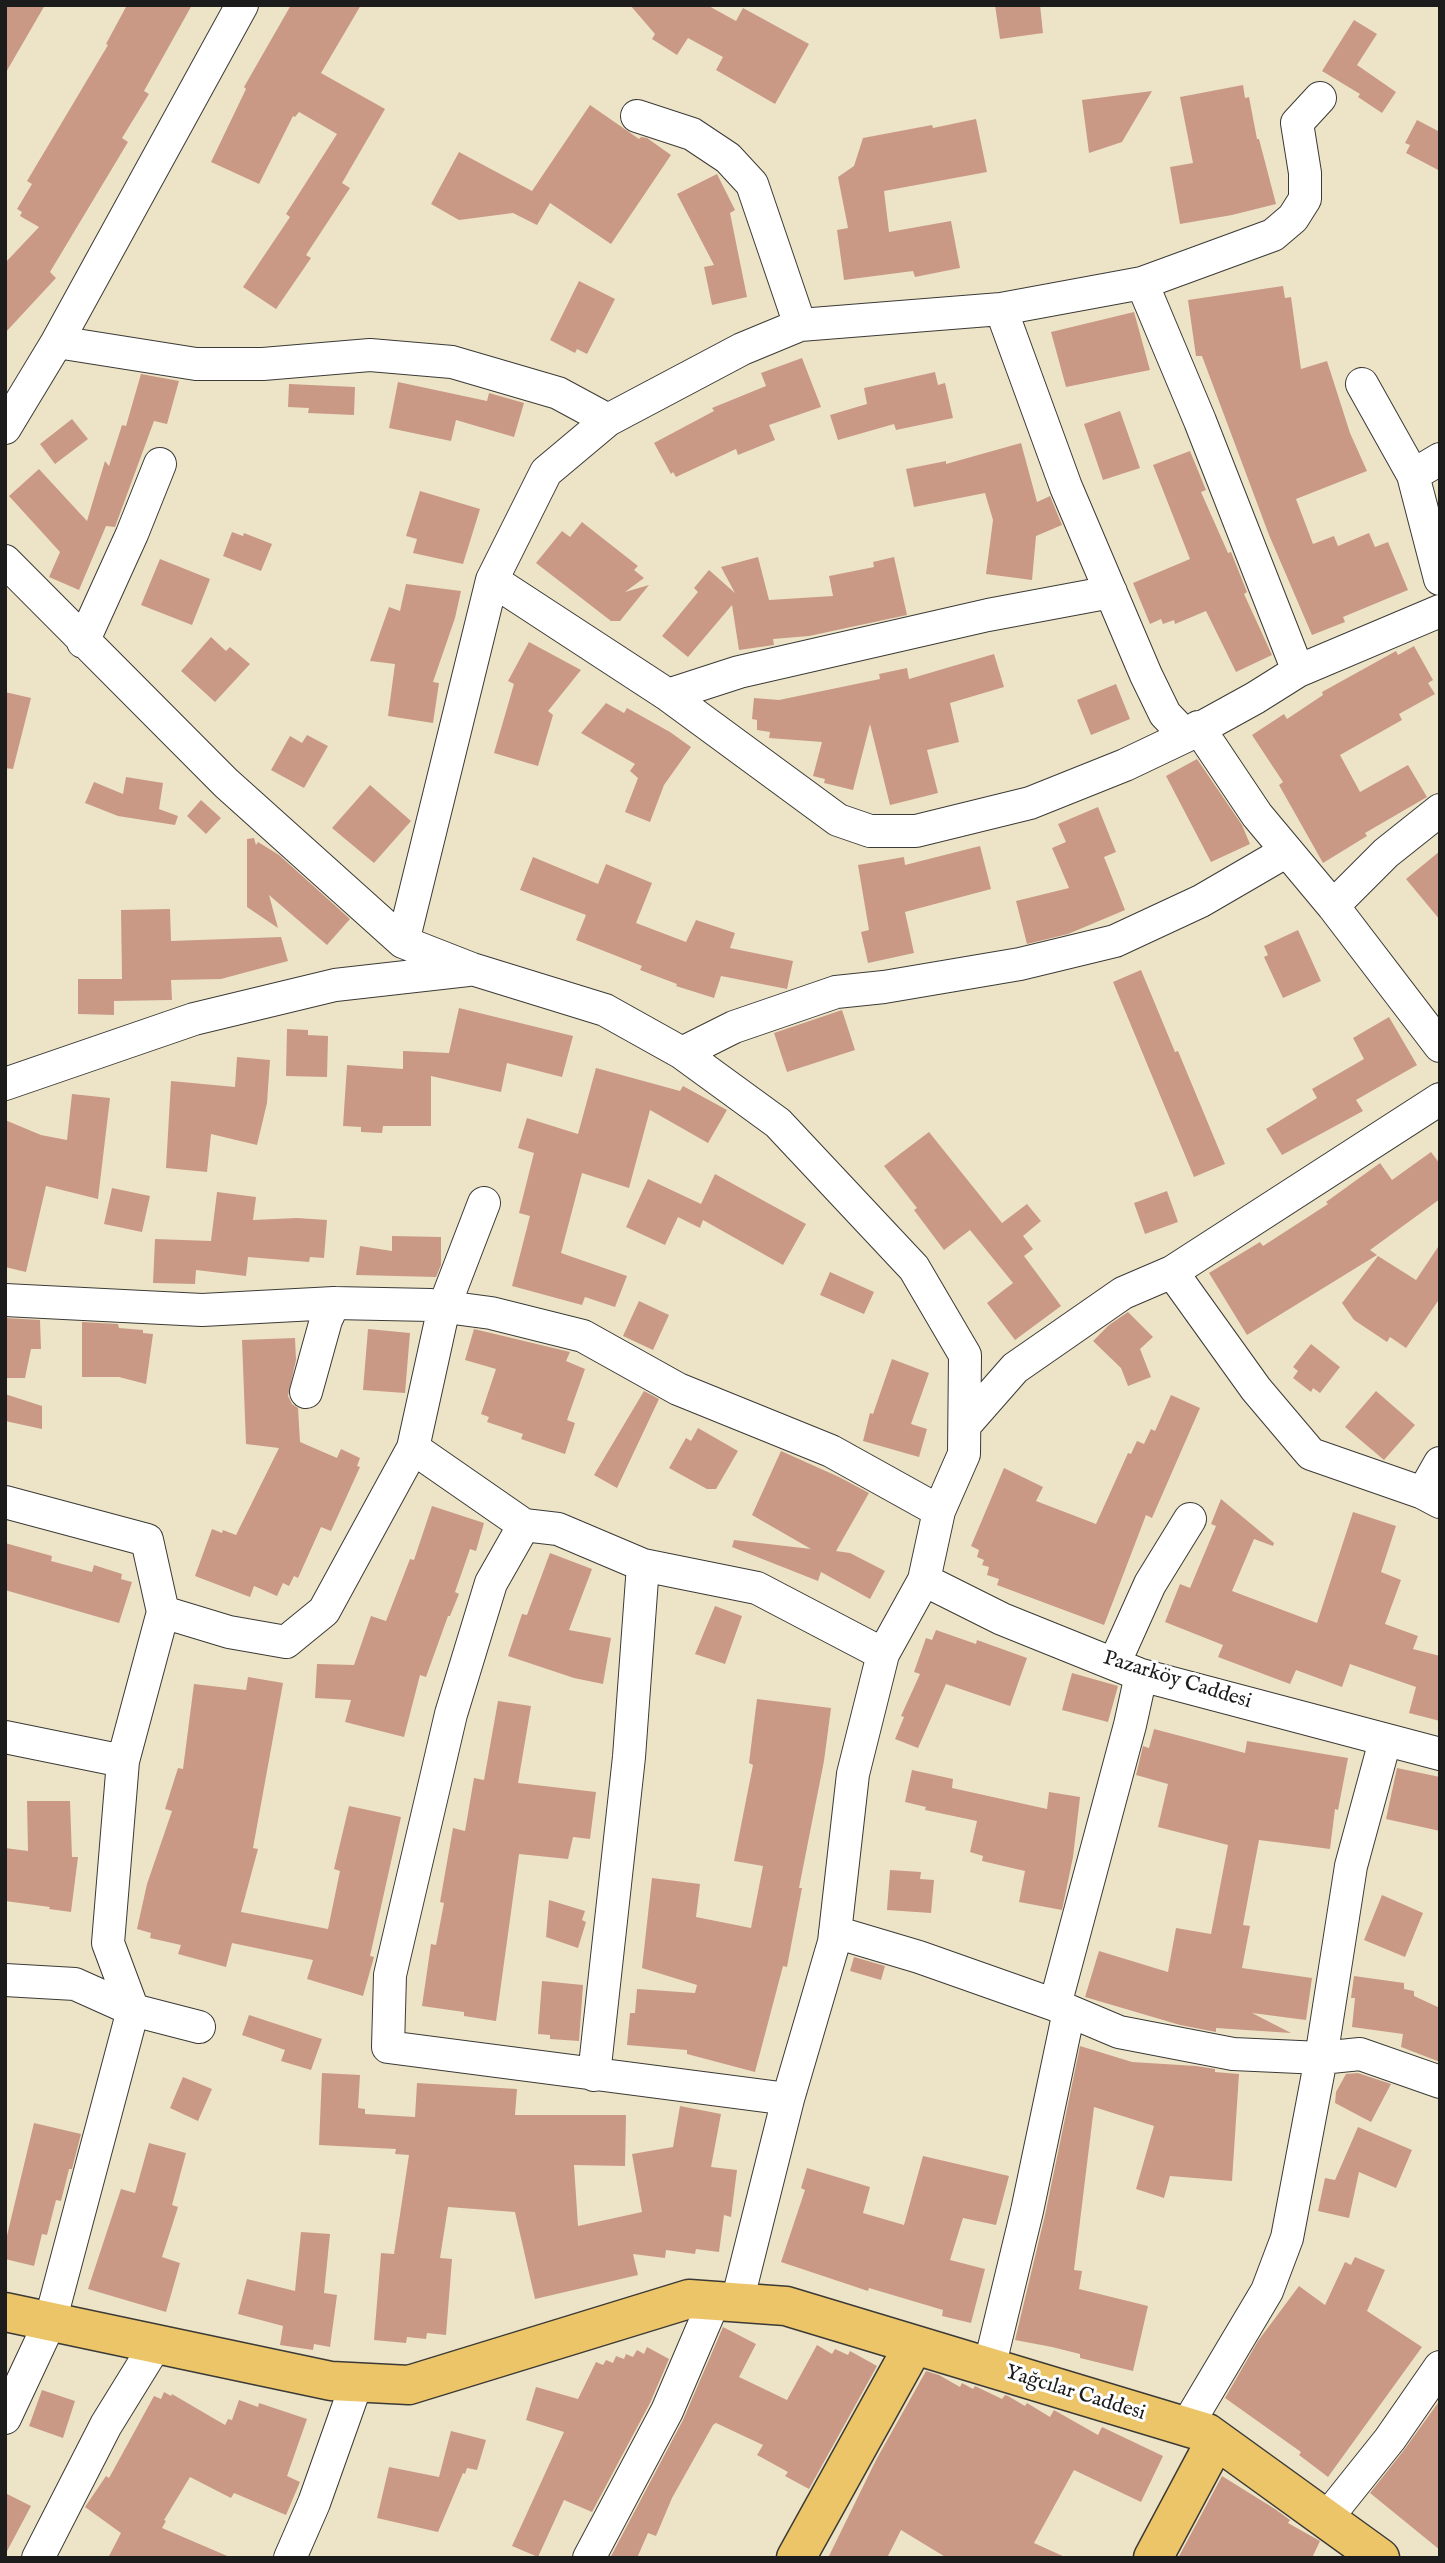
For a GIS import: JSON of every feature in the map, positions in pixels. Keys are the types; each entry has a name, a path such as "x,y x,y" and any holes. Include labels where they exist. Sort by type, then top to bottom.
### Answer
{"main road":[{"name":"Yağcılar Caddesi","path":"5,2312 331,2381 409,2385 689,2299 786,2306 1201,2433 1380,2558"},
{"path":"796,2558 914,2345"},
{"path":"1153,2558 1201,2433"}],"street":[{"path":"5,428 57,342 242,5"},
{"path":"403,942 492,580 546,472 608,420 741,349 800,325 1001,309 1142,283 1273,235 1293,218 1305,199 1305,173 1297,123 1321,98"},
{"path":"638,116 692,134 728,158 752,184 800,325"},
{"path":"1142,283 1200,421 1297,671"},
{"path":"1001,309 1066,487 1165,714 1192,732 1333,906 1440,1046"},
{"path":"57,342 196,364 263,364 370,355 452,362 558,393 608,420"},
{"path":"1363,384 1426,467 1440,579"},
{"path":"83,642 160,464"},
{"path":"5,561 226,783 403,942 472,969 605,1010 682,1052 778,1123 914,1268 965,1355 964,1454 939,1511 925,1580 883,1654 853,1774 835,1933 788,2099 725,2302 589,2558"},
{"path":"492,580 668,695 838,820 870,831 916,831 1030,803 1125,765 1192,732 1255,698 1297,671 1440,611"},
{"path":"668,695 739,672 988,615 1111,592"},
{"path":"1333,906 1386,853 1440,810"},
{"path":"682,1052 734,1027 836,992 884,987 1020,964 1115,941 1201,901 1287,851"},
{"path":"5,1084 194,1019 335,985 472,969"},
{"path":"964,1425 1016,1368 1123,1293 1172,1272 1440,1099"},
{"path":"163,1612 229,1632 286,1642 324,1611 413,1448 444,1307 484,1203"},
{"path":"1172,1272 1256,1390 1311,1454 1432,1497 1440,1463"},
{"path":"5,1300 202,1310 334,1303 444,1307 491,1313 583,1336 678,1389 831,1451 939,1511"},
{"path":"306,1392 326,1320 334,1303"},
{"path":"413,1448 524,1525 558,1529 643,1566 757,1588 883,1654"},
{"path":"5,1502 147,1540 163,1612 123,1761 108,1942 133,2010 50,2322 5,2418"},
{"path":"989,2368 1027,2211 1062,2008 1130,1725 1128,1669 1150,1584 1190,1519"},
{"path":"524,1525 491,1583 451,1714 390,1975 388,2047 788,2099"},
{"path":"594,2075 629,1756 643,1566"},
{"name":"Pazarköy Caddesi","path":"925,1580 1002,1619 1128,1669 1440,1754"},
{"path":"5,1737 123,1761"},
{"path":"1201,2433 1268,2291 1287,2238 1321,2058 1351,1866 1385,1741"},
{"path":"835,1933 919,1957 1062,2008 1119,2032 1233,2054 1321,2058 1360,2054 1440,2082"},
{"path":"5,1980 75,1984 133,2010 199,2027"},
{"path":"38,2558 106,2425 156,2344"},
{"path":"1326,2519 1390,2438 1440,2367"},
{"path":"290,2558 314,2503 357,2382"}],"building":[{"path":"5,5 45,5 5,74"},
{"path":"127,5 192,5 144,91 149,94 122,138 128,142 50,272 56,278 5,333 5,263 39,227 20,216 22,212 17,209 32,184 27,181 108,45 106,44"},
{"path":"291,5 361,5 321,73 385,109 342,183 350,188 306,255 311,258 276,309 243,287 290,217 286,214 337,134 299,112 293,116 259,184 211,162 246,89 244,87"},
{"path":"630,5 707,5 736,21 743,8 809,44 775,104 716,70 723,57 688,38 677,55 652,39 655,34"},
{"path":"995,5 1040,5 1043,33 1000,39"},
{"path":"1354,20 1377,34 1357,65 1396,92 1382,113 1358,97 1360,94 1322,71"},
{"path":"1243,85 1245,98 1249,97 1257,139 1276,204 1180,224 1170,167 1193,163 1180,97"},
{"path":"1152,91 1122,142 1089,153 1082,100"},
{"path":"590,105 639,139 647,138 671,155 611,244 550,203 537,225 513,213 459,220 431,204 459,152 532,191"},
{"path":"976,119 987,172 884,191 889,232 951,221 960,268 915,277 913,271 844,280 837,230 848,228 838,177 854,166 863,138"},
{"path":"1417,120 1440,132 1440,171 1406,153 1410,145 1405,143"},
{"path":"717,174 735,210 730,213 747,297 712,305 704,267 714,265 677,194"},
{"path":"579,281 615,299 587,354 577,349 575,353 550,340"},
{"path":"1283,286 1285,298 1291,297 1301,369 1327,361 1350,433 1367,471 1296,499 1313,544 1334,536 1338,546 1369,533 1375,547 1388,542 1408,590 1343,617 1345,622 1312,635 1269,535 1202,356 1196,356 1188,300"},
{"path":"1134,312 1150,370 1066,387 1051,332"},
{"path":"802,358 821,407 769,425 775,440 738,455 736,449 676,477 673,472 671,474 654,443 714,411 712,408 766,386 761,373"},
{"path":"935,372 938,385 945,383 953,418 896,430 894,424 838,440 830,415 867,404 864,388"},
{"path":"141,374 179,381 167,424 154,421 115,527 106,526 79,590 49,577 60,552 9,496 39,469 87,521 105,461 109,466 122,425 126,426"},
{"path":"398,382 487,401 489,393 524,403 514,437 456,420 451,441 389,428"},
{"path":"289,384 355,387 354,415 308,413 309,408 288,407"},
{"path":"1120,411 1140,468 1103,480 1084,424"},
{"path":"72,419 88,439 55,464 40,444"},
{"path":"1021,443 1037,502 1050,496 1062,525 1036,536 1032,580 986,574 993,520 985,493 914,507 906,469 946,461 946,464"},
{"path":"1190,451 1206,490 1201,492 1228,553 1231,552 1247,592 1244,594 1272,655 1236,672 1206,611 1175,624 1174,620 1163,624 1161,619 1150,624 1133,583 1190,559 1153,465"},
{"path":"420,491 480,509 463,564 413,553 417,539 406,536"},
{"path":"582,522 638,566 634,570 644,578 625,592 649,585 620,621 611,621 536,563 562,531 570,537"},
{"path":"232,532 243,536 244,533 272,544 261,571 223,556"},
{"path":"758,557 769,600 833,596 829,576 874,567 873,562 894,557 907,615 809,636 773,639 774,645 739,650 732,605 688,657 662,636 698,592 694,588 709,570 735,593 721,567"},
{"path":"160,559 210,579 192,625 141,605"},
{"path":"406,584 461,591 455,618 433,682 439,683 433,723 388,716 395,664 370,661 389,607 400,611"},
{"path":"211,637 226,651 230,647 250,664 215,702 181,671"},
{"path":"529,642 581,670 548,711 553,715 538,766 494,753 514,684 508,681"},
{"path":"1414,646 1433,680 1428,683 1435,694 1399,714 1402,720 1340,755 1360,792 1408,765 1427,797 1365,833 1367,836 1323,863 1279,785 1283,782 1252,735 1284,714 1287,719 1323,695 1322,692 1396,651 1398,655"},
{"path":"994,654 1004,687 950,703 959,742 927,750 938,793 890,805 870,724 853,790 824,783 825,779 813,776 822,742 769,738 770,732 757,730 757,720 752,719 754,698 779,700 880,679 879,674 907,668 909,679"},
{"path":"1116,684 1130,719 1091,735 1077,700"},
{"path":"5,692 31,698 13,769 5,768"},
{"path":"606,703 624,713 627,708 691,747 664,785 650,822 625,812 638,778 630,771 635,764 581,733"},
{"path":"307,735 328,746 304,788 271,770 290,736 302,743"},
{"path":"1197,759 1242,825 1250,844 1211,862 1166,776"},
{"path":"126,777 163,783 159,809 178,816 175,825 118,816 85,803 94,782 123,794"},
{"path":"370,785 411,821 374,863 332,828"},
{"path":"201,800 221,818 206,834 187,816"},
{"path":"1098,807 1116,852 1104,857 1125,910 1068,934 1027,944 1016,901 1069,888 1052,848 1066,842 1058,824"},
{"path":"254,838 256,845 258,842 279,855 350,919 327,945 269,895 278,928 247,907 247,839"},
{"path":"980,846 991,889 905,912 914,953 868,963 861,932 869,930 858,865 904,857 905,865"},
{"path":"1440,851 1440,920 1406,879"},
{"path":"533,857 598,884 606,864 652,883 636,923 686,942 696,920 735,933 730,948 793,961 787,989 721,976 714,998 676,986 677,984 640,970 642,966 576,940 586,915 520,890"},
{"path":"170,909 171,941 281,937 288,961 221,979 171,980 172,1000 114,1001 114,1015 78,1014 78,979 122,979 121,910"},
{"path":"1298,930 1321,981 1283,998 1264,957 1268,955 1264,946"},
{"path":"1141,970 1225,1164 1194,1177 1113,982"},
{"path":"459,1008 573,1036 562,1077 507,1063 501,1092 431,1076 431,1126 383,1126 382,1133 361,1132 361,1127 343,1126 347,1065 403,1069 403,1051 449,1053"},
{"path":"842,1010 855,1050 787,1072 774,1033"},
{"path":"1389,1017 1417,1065 1356,1100 1363,1111 1282,1155 1266,1129 1317,1098 1312,1089 1364,1059 1353,1038"},
{"path":"287,1029 308,1030 308,1035 328,1036 327,1077 286,1076"},
{"path":"237,1057 270,1060 267,1103 257,1145 211,1134 207,1172 166,1168 171,1081 235,1087"},
{"path":"596,1068 680,1091 683,1086 727,1110 708,1143 650,1110 629,1188 582,1173 561,1253 627,1276 615,1307 585,1297 582,1305 512,1286 530,1216 519,1213 534,1153 518,1148 527,1118 578,1134"},
{"path":"72,1094 110,1098 98,1199 46,1186 26,1272 5,1267 5,1120 41,1135 67,1140"},
{"path":"929,1132 1002,1223 1027,1204 1041,1221 1023,1236 1033,1249 1024,1256 1061,1306 1015,1340 987,1303 1013,1283 970,1230 944,1250 914,1210 917,1208 884,1166"},
{"path":"1431,1152 1440,1164 1440,1199 1370,1250 1377,1255 1247,1335 1209,1273 1260,1242 1263,1246 1328,1204 1326,1202 1380,1163 1392,1180"},
{"path":"715,1174 806,1224 783,1265 703,1220 700,1228 678,1217 665,1245 626,1227 648,1179 701,1204"},
{"path":"112,1188 150,1196 142,1232 104,1224"},
{"path":"1167,1191 1178,1222 1145,1234 1134,1203"},
{"path":"217,1192 256,1197 253,1220 327,1220 324,1258 310,1257 309,1262 248,1257 246,1276 196,1270 195,1284 153,1283 155,1239 211,1241"},
{"path":"392,1236 441,1237 441,1265 436,1277 356,1275 360,1246 392,1251"},
{"path":"1440,1244 1440,1298 1406,1348 1390,1337 1387,1342 1354,1320 1342,1303 1378,1256 1416,1280"},
{"path":"830,1272 874,1292 864,1314 820,1295"},
{"path":"639,1301 669,1315 653,1350 623,1336"},
{"path":"1128,1312 1153,1337 1140,1349 1151,1377 1128,1386 1121,1368 1093,1341 1109,1325"},
{"path":"5,1318 40,1320 41,1349 31,1349 25,1378 5,1378"},
{"path":"82,1322 118,1324 119,1328 143,1330 143,1333 153,1334 146,1384 119,1377 82,1377"},
{"path":"368,1329 410,1333 405,1393 363,1390"},
{"path":"474,1329 570,1352 566,1361 585,1369 567,1420 575,1423 565,1454 521,1439 523,1434 487,1422 489,1417 481,1414 496,1369 465,1360"},
{"path":"295,1338 296,1360 288,1396 298,1408 300,1442 337,1458 341,1449 360,1458 357,1466 360,1467 331,1531 321,1527 298,1578 294,1576 289,1586 283,1583 277,1596 254,1586 250,1597 195,1576 212,1529 236,1535 279,1448 246,1444 242,1340"},
{"path":"1311,1344 1340,1367 1320,1393 1313,1388 1311,1392 1293,1378 1298,1371 1293,1367"},
{"path":"892,1359 929,1373 911,1424 927,1429 919,1457 863,1441 870,1413 873,1414"},
{"path":"644,1391 659,1399 617,1488 594,1475"},
{"path":"1376,1391 1415,1425 1384,1460 1345,1427"},
{"path":"5,1394 42,1406 42,1429 5,1421"},
{"path":"1171,1395 1200,1408 1152,1518 1146,1515 1104,1625 997,1585 999,1579 987,1575 989,1567 982,1565 984,1560 977,1557 979,1550 971,1546 1004,1468 1043,1487 1036,1501 1096,1524 1128,1453 1131,1454 1137,1441 1144,1444 1151,1429 1155,1431"},
{"path":"698,1428 738,1451 716,1489 707,1489 669,1468 686,1438 691,1441"},
{"path":"781,1451 869,1493 836,1551 850,1553 885,1571 870,1599 821,1572 818,1581 732,1547 734,1540 811,1549 752,1515"},
{"path":"1221,1499 1274,1543 1273,1546 1254,1539 1232,1591 1317,1623 1353,1512 1396,1526 1381,1572 1401,1580 1385,1624 1418,1636 1413,1649 1440,1656 1440,1721 1409,1713 1416,1687 1350,1664 1342,1687 1296,1670 1290,1684 1218,1657 1223,1645 1165,1622 1180,1584 1190,1588 1216,1526 1211,1524"},
{"path":"432,1506 484,1523 476,1551 470,1549 455,1592 459,1594 426,1677 420,1675 404,1737 345,1722 351,1700 315,1698 317,1664 354,1665 371,1616 386,1621 410,1559 414,1560"},
{"path":"5,1543 52,1556 51,1561 92,1572 94,1565 122,1574 121,1579 132,1582 119,1623 5,1590"},
{"path":"550,1553 592,1569 569,1630 611,1638 603,1684 574,1678 508,1656 522,1614 527,1615"},
{"path":"715,1606 742,1616 725,1664 695,1654"},
{"path":"936,1630 976,1644 977,1640 1027,1658 1010,1706 946,1684 918,1748 895,1739 904,1717 901,1716 920,1674 914,1672 926,1638 932,1640"},
{"path":"1072,1673 1118,1686 1108,1722 1062,1710"},
{"path":"248,1677 283,1683 253,1848 258,1849 241,1912 328,1929 340,1871 334,1869 349,1806 401,1817 370,1956 374,1957 363,1996 307,1979 313,1960 232,1943 226,1967 178,1954 181,1945 150,1938 151,1933 137,1929 147,1884 172,1811 165,1809 178,1768 183,1769 194,1684 246,1690"},
{"path":"757,1699 831,1708 787,1967 783,1966 755,2072 687,2054 687,2050 627,2045 630,2013 635,2013 637,1989 695,1993 697,1985 642,1968 652,1878 700,1884 696,1917 751,1928 763,1866 734,1861 753,1765 749,1763"},
{"path":"498,1701 531,1706 518,1783 596,1792 590,1839 573,1837 568,1859 519,1854 496,2021 464,2016 464,2012 422,2006 431,1944 436,1945 444,1903 440,1902 453,1828 465,1831 474,1778 484,1780"},
{"path":"1154,1729 1245,1753 1247,1741 1348,1758 1338,1810 1335,1809 1330,1849 1259,1840 1243,1925 1250,1926 1242,1968 1312,1978 1306,2020 1252,2013 1291,2033 1216,2028 1216,2032 1180,2025 1085,1997 1099,1951 1168,1972 1176,1928 1211,1934 1228,1845 1158,1827 1168,1784 1136,1775 1143,1746 1149,1748"},
{"path":"1397,1768 1440,1777 1440,1831 1386,1819"},
{"path":"912,1770 953,1779 952,1788 1047,1809 1049,1792 1080,1797 1073,1857 1062,1910 1019,1902 1025,1871 982,1861 983,1856 970,1852 977,1821 925,1810 926,1807 905,1802"},
{"path":"27,1801 70,1801 72,1857 78,1857 71,1912 5,1901 5,1848 28,1851"},
{"path":"890,1870 921,1872 920,1879 934,1880 931,1913 887,1910"},
{"path":"1382,1895 1423,1913 1405,1957 1364,1940"},
{"path":"549,1900 585,1911 582,1920 586,1922 578,1948 546,1937"},
{"path":"854,1957 885,1966 881,1980 850,1971"},
{"path":"1354,1976 1404,1983 1404,1989 1414,1991 1414,1996 1440,2008 1440,2062 1401,2047 1403,2034 1352,2027 1355,1998 1351,1998"},
{"path":"542,1981 583,1985 579,2041 550,2039 550,2035 538,2034"},
{"path":"249,2015 322,2039 311,2070 281,2061 285,2050 242,2035"},
{"path":"1080,2046 1132,2062 1196,2066 1215,2069 1215,2072 1239,2074 1232,2181 1170,2176 1164,2198 1136,2189 1154,2126 1094,2107 1074,2270 1082,2271 1079,2289 1148,2306 1133,2371 1080,2358 1080,2354 1015,2340 1045,2215"},
{"path":"322,2073 360,2075 358,2108 365,2109 365,2114 415,2117 417,2083 517,2089 515,2115 626,2115 625,2166 574,2165 578,2226 642,2212 632,2154 673,2147 680,2106 721,2114 711,2167 737,2170 731,2217 724,2215 719,2252 696,2249 695,2254 666,2250 665,2258 633,2254 638,2275 535,2299 515,2212 448,2207 440,2258 452,2259 446,2335 427,2333 426,2339 407,2337 406,2343 374,2340 381,2253 394,2254 409,2155 395,2154 396,2149 319,2145"},
{"path":"1358,2073 1391,2084 1371,2122 1335,2103 1336,2092 1346,2074"},
{"path":"183,2077 212,2089 198,2121 170,2108"},
{"path":"34,2123 81,2134 61,2201 56,2200 47,2235 42,2234 34,2266 5,2259 5,2244"},
{"path":"1358,2127 1412,2150 1396,2188 1359,2172 1349,2218 1318,2211 1325,2178 1335,2180"},
{"path":"149,2143 186,2153 172,2205 178,2207 162,2257 180,2263 166,2312 88,2289 121,2189 135,2193"},
{"path":"923,2156 1009,2176 996,2225 963,2218 950,2260 985,2269 971,2323 942,2316 943,2310 869,2288 868,2291 781,2262 805,2190 801,2188 807,2168 870,2187 863,2213 904,2225"},
{"path":"301,2232 330,2234 324,2293 337,2295 330,2347 314,2344 313,2350 280,2345 283,2326 238,2314 247,2279 295,2291"},
{"path":"1355,2257 1385,2270 1367,2311 1422,2347 1328,2477 1299,2455 1301,2452 1225,2398 1258,2341 1299,2286 1325,2305 1345,2262 1351,2265"},
{"path":"723,2327 756,2344 739,2377 787,2400 817,2345 832,2354 835,2349 848,2355 850,2351 877,2366 809,2489 785,2476 788,2472 757,2455 763,2445 716,2423 672,2498 656,2536 648,2533 637,2558 610,2558 683,2420"},
{"path":"647,2347 669,2359 650,2403 592,2512 564,2500 538,2557 512,2546 564,2432 526,2420 536,2387 578,2399 596,2362 603,2365 606,2360 613,2363 616,2356 624,2359 626,2354 633,2357 637,2350 644,2354"},
{"path":"926,2371 960,2387 962,2383 973,2389 975,2386 1002,2399 1005,2395 1025,2406 1027,2403 1050,2417 1054,2410 1098,2435 1102,2427 1163,2456 1141,2502 1074,2470 1034,2543 1067,2558 947,2558 901,2530 887,2558 828,2558 876,2460"},
{"path":"42,2390 75,2401 63,2438 29,2426"},
{"path":"164,2392 225,2425 228,2419 232,2420 239,2400 258,2407 259,2403 307,2419 287,2476 300,2482 286,2515 234,2493 231,2498 190,2477 164,2520 166,2521 162,2528 232,2558 108,2558 121,2533 85,2507 106,2476 109,2478 154,2396 161,2399"},
{"path":"1440,2400 1440,2550 1370,2493"},
{"path":"451,2431 486,2440 477,2470 467,2468 465,2474 463,2473 438,2532 377,2518 389,2467 439,2477"},
{"path":"1222,2476 1275,2509 1290,2520 1288,2523 1320,2541 1312,2558 1178,2558"},
{"path":"5,2493 31,2506 5,2555"}]}
